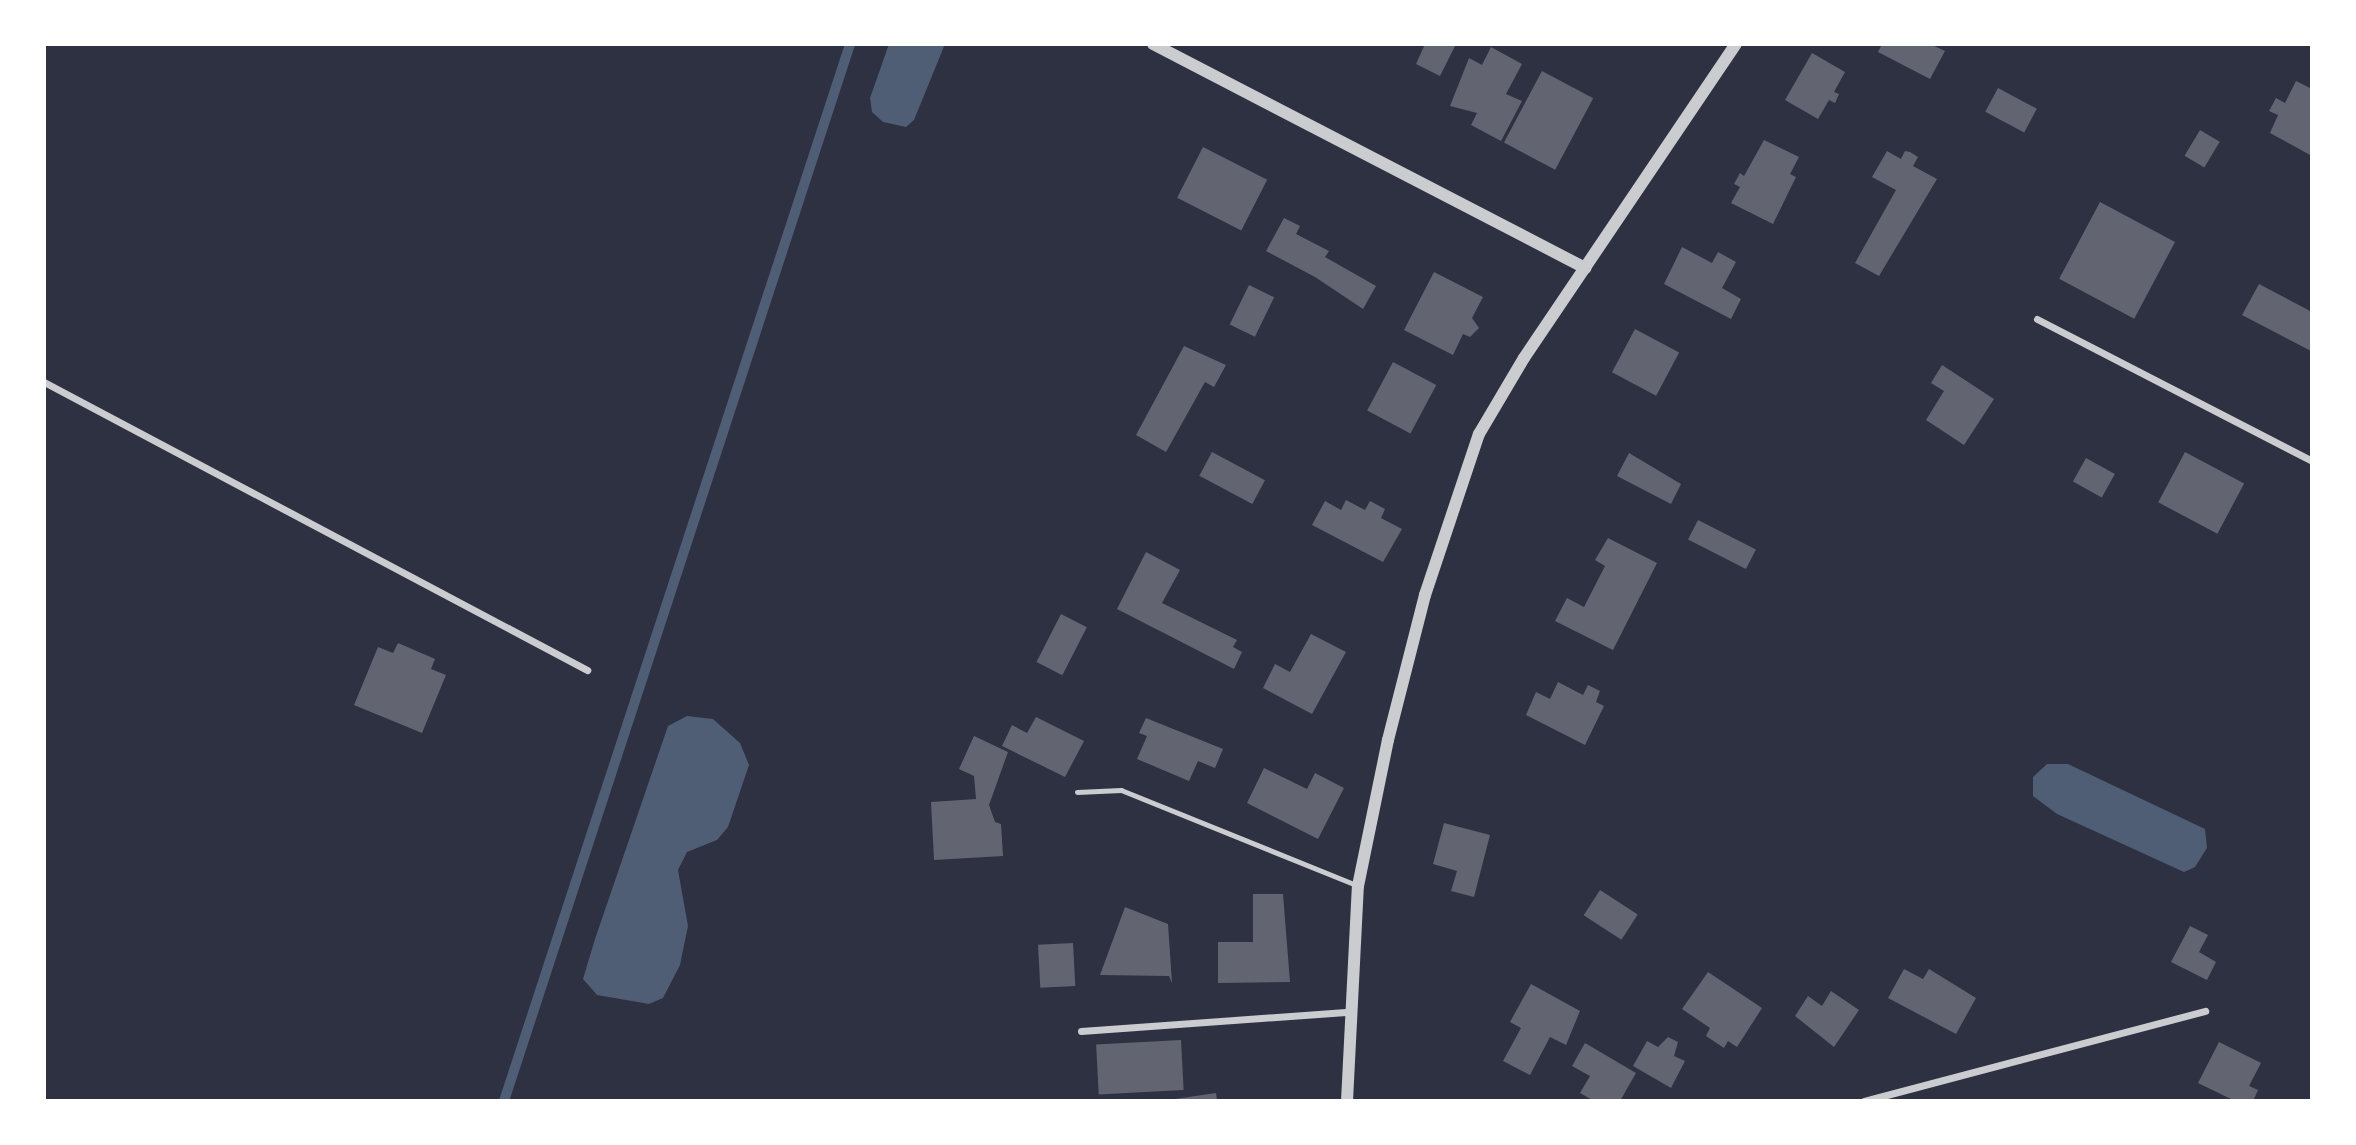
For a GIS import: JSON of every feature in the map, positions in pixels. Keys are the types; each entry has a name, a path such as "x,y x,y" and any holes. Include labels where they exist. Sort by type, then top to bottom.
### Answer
{"street":[{"path":"1153,44 1585,268"},
{"path":"1347,1101 1349,1012 1358,886 1388,740 1425,595 1479,434 1524,358 1736,44"},
{"path":"2037,319 2312,461"},
{"path":"44,382 587,670"},
{"path":"1864,1101 2205,1011"},
{"path":"1081,1031 1349,1012"}],"lane":[{"path":"1077,792 1121,790 1358,886"}],"water":[{"path":"889,44 945,44 914,120 906,127 883,122 872,112 870,98"},
{"path":"687,716 713,719 740,743 749,765 728,827 717,840 687,852 678,870 688,926 680,965 663,998 649,1004 597,995 583,979 595,939 668,726"},
{"path":"2047,764 2068,764 2205,829 2207,848 2195,867 2184,872 2057,814 2033,796 2033,777"}],"building":[{"path":"1425,44 1456,44 1440,76 1416,64"},
{"path":"1882,44 1930,44 1945,51 1930,79 1878,52"},
{"path":"1491,47 1522,64 1506,94 1522,101 1501,141 1471,125 1477,113 1450,106 1469,58 1482,65"},
{"path":"1812,53 1845,72 1834,92 1839,94 1835,103 1829,100 1818,119 1785,100"},
{"path":"1542,71 1593,98 1555,170 1504,143"},
{"path":"2296,81 2312,89 2312,156 2270,133 2278,115 2269,111 2276,98 2285,103"},
{"path":"1998,88 2037,109 2024,132 1985,112"},
{"path":"2200,130 2220,142 2204,168 2185,156"},
{"path":"1764,140 1799,157 1790,174 1796,177 1773,224 1731,203 1740,187 1734,184 1740,173 1744,176"},
{"path":"1203,147 1267,180 1241,230 1177,198"},
{"path":"1887,151 1901,159 1905,151 1910,152 1918,157 1913,166 1937,179 1879,276 1855,263 1896,190 1872,177"},
{"path":"2100,202 2175,242 2134,319 2059,279"},
{"path":"1284,218 1300,226 1296,234 1329,251 1325,257 1376,286 1363,309 1315,277 1266,251"},
{"path":"1682,247 1712,263 1718,252 1736,262 1722,288 1741,299 1731,319 1664,284"},
{"path":"1434,272 1483,297 1472,318 1479,328 1470,337 1463,334 1453,355 1404,330"},
{"path":"2259,284 2312,312 2311,351 2242,315"},
{"path":"1249,285 1274,297 1255,337 1230,325"},
{"path":"1635,329 1679,352 1656,396 1612,372"},
{"path":"1184,346 1226,365 1214,387 1205,382 1166,452 1136,435"},
{"path":"1393,362 1436,385 1410,434 1367,411"},
{"path":"1942,365 1994,399 1964,445 1926,420 1944,391 1931,383"},
{"path":"1212,452 1265,480 1252,504 1199,476"},
{"path":"2185,452 2244,483 2217,534 2158,502"},
{"path":"1629,453 1681,484 1671,504 1617,476"},
{"path":"2086,458 2115,474 2102,498 2073,482"},
{"path":"1346,500 1365,510 1370,501 1385,509 1381,518 1402,529 1383,562 1312,525 1325,501 1341,510"},
{"path":"1698,520 1756,550 1746,569 1688,540"},
{"path":"1608,538 1657,563 1613,650 1555,621 1567,598 1584,607 1605,566 1595,560"},
{"path":"1146,552 1180,570 1162,603 1237,640 1233,647 1242,652 1234,669 1117,609"},
{"path":"1061,614 1087,627 1062,675 1036,662"},
{"path":"1311,634 1346,652 1312,714 1263,688 1275,664 1290,672"},
{"path":"398,643 435,659 431,669 446,675 422,733 354,705 378,647 393,653"},
{"path":"1558,682 1583,695 1588,685 1600,691 1596,702 1604,706 1585,745 1526,715 1536,692 1550,699"},
{"path":"1036,717 1084,741 1065,777 1002,746 1012,725 1027,733"},
{"path":"1146,718 1223,749 1215,768 1198,761 1189,781 1137,759 1147,736 1139,733"},
{"path":"974,736 1008,752 989,805 995,822 1001,824 1003,856 934,860 931,802 976,799 974,776 959,769"},
{"path":"1264,768 1307,789 1315,773 1344,788 1318,839 1247,803"},
{"path":"1444,823 1490,835 1474,897 1451,891 1457,871 1433,864"},
{"path":"1600,890 1638,915 1621,940 1584,915"},
{"path":"1253,894 1283,894 1290,982 1218,983 1218,942 1253,942"},
{"path":"1125,907 1168,924 1172,983 1169,976 1100,975"},
{"path":"2190,926 2208,935 2199,952 2216,962 2207,980 2171,962"},
{"path":"1073,943 1075,986 1040,988 1038,945"},
{"path":"1904,969 1923,979 1929,969 1976,998 1956,1034 1888,998"},
{"path":"1708,972 1762,1008 1737,1047 1728,1041 1724,1048 1706,1036 1710,1028 1682,1009"},
{"path":"1531,984 1580,1011 1566,1045 1550,1037 1530,1075 1503,1061 1521,1028 1510,1022"},
{"path":"1831,991 1859,1010 1834,1047 1795,1016 1808,996 1822,1006"},
{"path":"1668,1037 1678,1042 1674,1056 1685,1061 1671,1088 1633,1066 1647,1041 1658,1047"},
{"path":"1181,1040 1184,1090 1099,1094 1096,1044"},
{"path":"2219,1042 2261,1063 2249,1086 2258,1090 2253,1101 2235,1101 2198,1083"},
{"path":"1585,1043 1636,1073 1620,1101 1594,1101 1580,1093 1590,1076 1572,1066"},
{"path":"1216,1093 1217,1101 1168,1101 1168,1100"}],"waterway":[{"path":"504,1101 850,44"}]}
